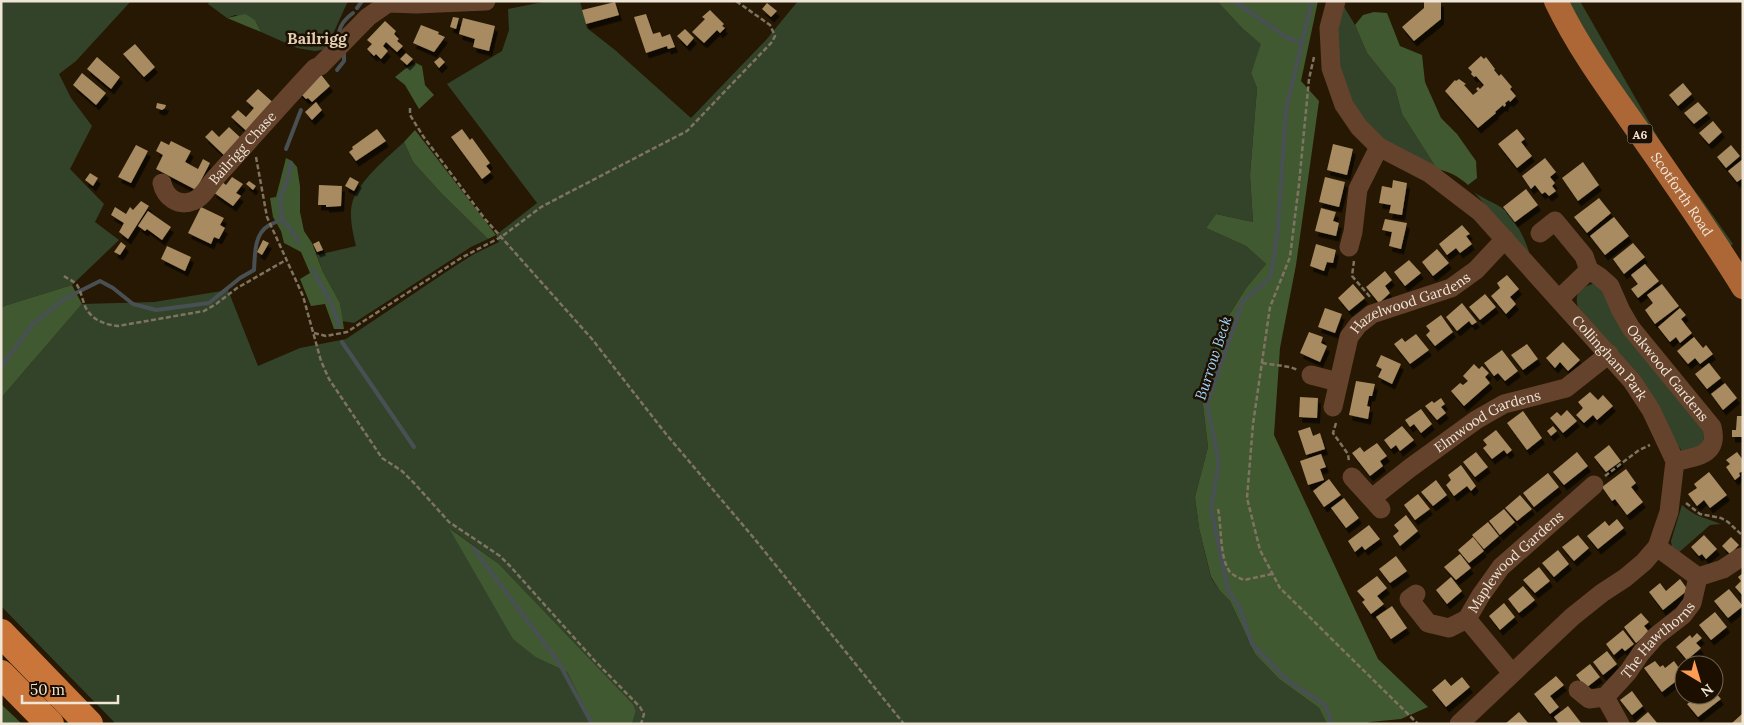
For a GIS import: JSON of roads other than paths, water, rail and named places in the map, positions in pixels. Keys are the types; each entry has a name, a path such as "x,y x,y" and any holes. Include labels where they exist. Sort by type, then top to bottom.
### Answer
{"highway":[{"path":"1,633 89,724"},
{"path":"1,674 50,724"}],"main road":[{"name":"Scotforth Road","path":"1556,1 1563,16 1600,76 1743,287"}],"street":[{"name":"Bailrigg Chase","path":"162,183 164,191 169,198 178,202 192,201 201,196 211,182 315,68 320,66 368,17 388,3 416,4 486,1"},
{"name":"Collingham Park","path":"1336,1 1329,28 1330,68 1344,105 1359,127 1379,147 1430,173 1480,212 1609,354 1642,395 1675,461"},
{"path":"1357,239 1358,189 1379,147"},
{"name":"Oakwood Gardens","path":"1540,233 1555,221 1584,256 1589,270 1600,276 1610,286 1631,328 1712,427 1715,437 1712,445 1706,452 1690,459 1675,461"},
{"name":"Hazelwood Gardens","path":"1333,407 1349,336 1358,325 1372,314 1451,288 1476,270 1505,239"},
{"path":"1560,299 1589,270"},
{"name":"Elmwood Gardens","path":"1352,477 1377,504 1410,468 1476,420 1504,404 1566,388 1609,354"},
{"path":"1311,375 1338,382"},
{"path":"1459,724 1572,617 1602,593 1625,578 1644,562 1657,547 1669,512 1675,461"},
{"name":"Maplewood Gardens","path":"1416,594 1409,599 1428,623 1450,628 1467,619 1501,567 1573,513 1594,485"},
{"path":"1657,547 1698,577 1723,569 1741,557"},
{"name":"The Hawthorns","path":"1605,696 1628,672 1656,636 1683,616 1692,603 1698,577"},
{"name":"Maplewood Gardens","path":"1467,619 1512,674"},
{"path":"1578,690 1589,699 1605,696 1620,724"}],"waterway":[{"path":"357,8 362,1"},
{"path":"1234,1 1286,37 1302,43"},
{"name":"Burrow Beck","path":"1312,1 1286,109 1278,229 1271,277 1243,301 1207,404 1219,462 1211,509 1228,590 1240,608 1252,644 1287,680 1325,705 1330,717 1330,724"},
{"path":"339,37 343,24 353,13"},
{"path":"337,70 344,61 344,53"},
{"path":"286,149 301,110"},
{"path":"1,367 32,325 64,299 100,281 113,288 133,304 156,310 209,303 240,278 254,270 255,252 260,234 268,226 282,219 280,198 287,182 291,163"},
{"path":"282,219 295,235 298,242"},
{"path":"313,270 332,305 339,326"},
{"path":"342,342 414,447"},
{"path":"473,548 559,663 592,724"}],"district":[{"name":"Bailrigg","path":"317,38"}]}
